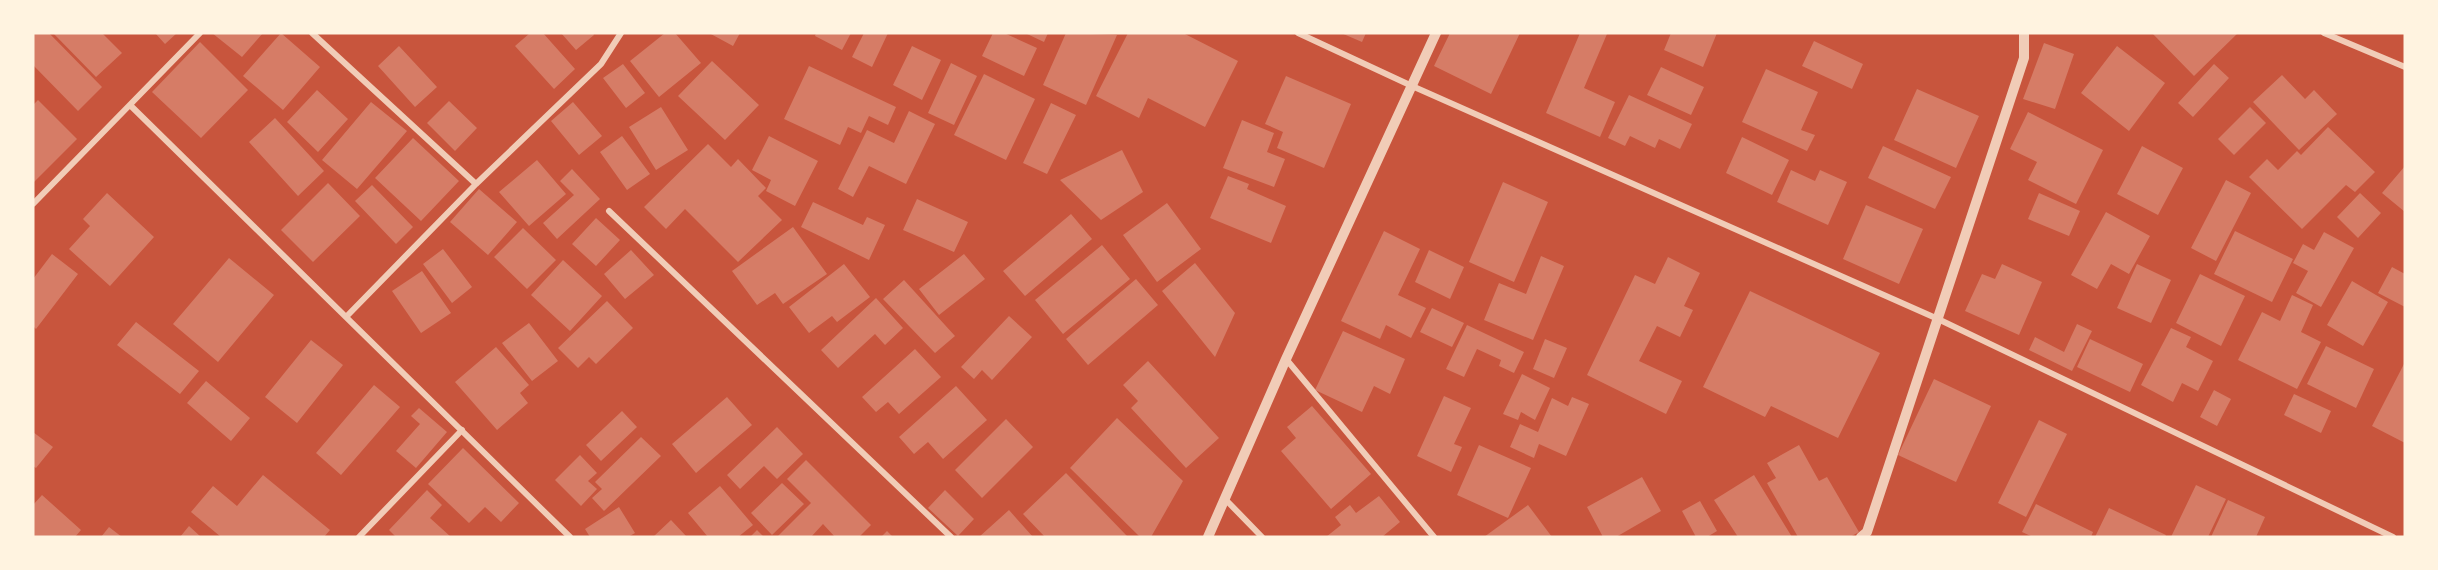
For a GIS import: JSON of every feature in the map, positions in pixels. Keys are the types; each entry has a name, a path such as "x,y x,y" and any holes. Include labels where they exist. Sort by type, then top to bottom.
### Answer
{"street":[{"path":"33,204 200,33"},
{"path":"312,33 476,184"},
{"path":"346,316 476,184 601,64 621,33"},
{"path":"1298,33 1412,86 1938,319 2393,537"},
{"path":"1208,537 1286,359 1436,33"},
{"path":"1866,535 2024,58 2024,33"},
{"path":"2324,33 2405,67"},
{"path":"131,106 570,537"},
{"path":"609,212 951,537"},
{"path":"1286,359 1434,537"},
{"path":"359,537 462,430"},
{"path":"1226,500 1262,537"}],"building":[{"path":"33,33 49,33 102,87 78,111 33,65"},
{"path":"53,33 102,33 122,53 96,77"},
{"path":"155,33 177,33 165,44"},
{"path":"212,33 263,33 242,57"},
{"path":"281,33 320,67 283,110 243,76"},
{"path":"530,33 543,33 575,69 554,89 515,46"},
{"path":"561,33 593,33 594,35 576,50"},
{"path":"665,33 675,33 701,63 659,97 630,61"},
{"path":"709,33 740,33 733,46"},
{"path":"816,33 851,33 842,50 815,36"},
{"path":"864,33 888,33 872,67 852,57"},
{"path":"993,33 1004,33 1037,48 1024,76 982,56"},
{"path":"1025,33 1048,33 1044,42"},
{"path":"1066,33 1117,35 1086,105 1043,85"},
{"path":"1128,33 1183,33 1238,61 1205,127 1148,98 1139,118 1096,96"},
{"path":"1341,33 1366,33 1362,42"},
{"path":"1450,33 1520,33 1491,94 1434,66"},
{"path":"1580,33 1607,34 1584,88 1615,102 1600,137 1546,113"},
{"path":"1671,33 1717,33 1703,67 1664,50"},
{"path":"2152,33 2238,33 2194,76"},
{"path":"1814,41 1863,64 1852,89 1802,66"},
{"path":"200,42 248,90 201,138 152,92"},
{"path":"2044,43 2074,54 2055,109 2023,99"},
{"path":"399,46 437,87 415,107 378,66"},
{"path":"912,46 941,60 922,100 893,85"},
{"path":"2117,46 2165,83 2129,131 2081,93"},
{"path":"712,61 759,105 725,140 678,96"},
{"path":"951,63 977,76 954,125 928,113"},
{"path":"623,64 645,93 626,108 603,78"},
{"path":"2214,64 2229,78 2193,117 2178,103"},
{"path":"809,66 896,107 888,125 869,116 861,133 848,127 840,145 784,119"},
{"path":"1661,67 1704,87 1691,115 1647,95"},
{"path":"1766,69 1818,92 1801,130 1815,135 1807,151 1742,122"},
{"path":"984,74 1035,99 1006,160 954,135"},
{"path":"2282,75 2305,99 2314,90 2337,114 2299,150 2253,102"},
{"path":"1286,76 1351,104 1324,168 1277,148 1283,132 1265,124"},
{"path":"1917,89 1979,116 1956,168 1894,140"},
{"path":"317,90 348,119 318,152 287,122"},
{"path":"1629,95 1692,124 1680,149 1659,139 1655,148 1630,136 1625,146 1608,138"},
{"path":"38,100 77,139 33,183 33,105"},
{"path":"449,101 477,128 455,151 427,123"},
{"path":"371,102 407,131 357,189 322,160"},
{"path":"573,102 602,136 579,155 551,121"},
{"path":"1051,103 1076,115 1047,174 1023,163"},
{"path":"661,107 688,150 656,170 629,127"},
{"path":"2250,107 2266,123 2234,155 2218,139"},
{"path":"909,111 935,124 906,184 869,166 853,197 838,189 867,130 894,143"},
{"path":"2028,112 2103,150 2076,204 2028,180 2037,162 2010,149"},
{"path":"275,118 324,171 298,196 249,142"},
{"path":"1242,120 1274,133 1267,152 1285,159 1274,187 1223,168"},
{"path":"2328,127 2375,172 2355,192 2346,185 2302,229 2249,177 2267,159 2278,170 2297,151 2301,155"},
{"path":"622,136 650,174 627,190 600,152"},
{"path":"769,136 818,161 795,206 766,191 771,180 752,170"},
{"path":"1742,137 1789,160 1772,195 1726,173"},
{"path":"413,138 459,181 421,221 375,178"},
{"path":"708,144 731,167 738,159 766,188 758,196 782,220 738,262 685,209 666,229 644,207"},
{"path":"1883,146 1951,177 1935,209 1868,178"},
{"path":"2142,146 2183,168 2158,215 2117,194"},
{"path":"1122,150 1143,192 1101,220 1060,180"},
{"path":"537,160 566,194 529,226 499,192"},
{"path":"2405,166 2405,212 2382,193"},
{"path":"572,169 600,199 557,239 543,223 574,195 560,181"},
{"path":"1791,170 1815,181 1820,170 1847,182 1828,225 1777,202"},
{"path":"1228,176 1249,184 1247,189 1286,206 1271,243 1210,218"},
{"path":"2226,180 2251,193 2216,261 2191,248"},
{"path":"1503,182 1548,202 1514,282 1469,262"},
{"path":"328,183 360,216 313,262 281,230"},
{"path":"372,185 413,227 396,244 355,201"},
{"path":"479,189 517,222 488,255 450,222"},
{"path":"107,193 154,237 110,286 69,249 90,226 83,219"},
{"path":"2039,193 2080,211 2069,236 2028,219"},
{"path":"2360,193 2381,213 2358,238 2337,217"},
{"path":"917,199 968,222 954,252 903,230"},
{"path":"813,202 863,225 867,217 885,225 869,260 801,227"},
{"path":"1167,203 1201,249 1157,282 1123,235"},
{"path":"1866,205 1923,229 1899,284 1843,259"},
{"path":"2106,212 2150,236 2129,274 2111,264 2097,289 2071,275"},
{"path":"1071,214 1092,239 1025,296 1003,271"},
{"path":"596,218 620,240 596,266 572,244"},
{"path":"793,227 827,274 783,304 775,293 757,305 732,271"},
{"path":"523,228 556,260 527,289 494,257"},
{"path":"1384,231 1420,249 1398,295 1426,308 1411,338 1386,325 1380,339 1341,321"},
{"path":"2235,231 2293,259 2272,302 2214,274"},
{"path":"2324,232 2354,248 2321,307 2296,293 2308,271 2293,263 2303,244 2314,250"},
{"path":"1102,245 1130,279 1063,334 1035,300"},
{"path":"443,249 472,287 452,303 423,264"},
{"path":"631,250 654,275 625,299 604,274"},
{"path":"1429,250 1464,267 1450,299 1415,282"},
{"path":"52,254 78,274 36,329 33,326 33,279"},
{"path":"964,254 985,279 939,315 919,289"},
{"path":"1541,256 1564,266 1533,340 1484,320 1499,283 1526,294"},
{"path":"1668,257 1700,273 1684,306 1693,310 1680,337 1657,326 1639,361 1682,381 1666,414 1587,375 1635,275 1655,284"},
{"path":"229,258 274,295 218,362 173,324"},
{"path":"563,260 602,296 570,331 531,295"},
{"path":"1195,263 1235,313 1215,357 1162,291"},
{"path":"844,264 870,297 837,322 832,316 809,333 789,307"},
{"path":"2002,264 2042,282 2019,335 1965,311 1982,274 1995,279"},
{"path":"2137,264 2171,280 2151,323 2117,308"},
{"path":"2392,267 2405,274 2405,307 2378,293"},
{"path":"422,271 451,313 421,333 392,291"},
{"path":"2200,274 2245,296 2221,346 2176,323"},
{"path":"1136,279 1158,305 1088,365 1066,339"},
{"path":"904,280 955,336 935,353 883,299"},
{"path":"2352,281 2388,302 2363,346 2327,325"},
{"path":"1750,291 1880,353 1838,438 1771,406 1765,417 1703,387"},
{"path":"2292,295 2313,305 2301,332 2321,342 2297,389 2238,360 2262,312 2280,321"},
{"path":"876,298 903,328 885,345 875,334 838,368 821,350"},
{"path":"607,301 633,328 596,364 589,357 578,368 558,348"},
{"path":"1432,308 1464,323 1452,347 1420,332"},
{"path":"1009,316 1032,337 992,380 982,370 974,379 961,367"},
{"path":"136,322 199,371 180,394 117,345"},
{"path":"529,323 558,361 532,381 502,343"},
{"path":"2077,324 2092,331 2072,371 2029,350 2035,337 2064,352"},
{"path":"1467,325 1524,352 1514,373 1499,366 1501,360 1477,349 1464,377 1446,369"},
{"path":"2171,328 2191,337 2186,347 2213,361 2198,391 2182,383 2173,402 2141,385"},
{"path":"1343,331 1405,359 1390,394 1374,386 1362,412 1315,390"},
{"path":"1545,339 1567,348 1554,378 1533,369"},
{"path":"2090,339 2143,364 2130,392 2077,367"},
{"path":"311,340 343,365 297,423 265,397"},
{"path":"2326,346 2374,369 2356,408 2307,384"},
{"path":"496,347 529,385 520,393 528,403 497,430 455,382"},
{"path":"915,349 941,377 899,414 888,402 876,412 862,397"},
{"path":"1148,361 1219,438 1186,468 1131,408 1138,401 1123,385"},
{"path":"2405,362 2405,443 2372,426"},
{"path":"1522,374 1550,388 1535,420 1521,412 1518,420 1503,414"},
{"path":"1934,379 1991,406 1956,482 1898,455"},
{"path":"206,381 250,418 231,441 187,403"},
{"path":"374,385 400,407 341,475 316,453"},
{"path":"956,386 987,420 943,459 928,442 914,454 899,437"},
{"path":"2214,390 2231,399 2217,426 2200,417"},
{"path":"2294,394 2331,411 2321,433 2284,415"},
{"path":"1444,396 1471,408 1454,444 1462,447 1451,472 1417,456"},
{"path":"727,397 752,425 696,473 672,444"},
{"path":"1572,397 1589,404 1566,456 1539,444 1534,458 1510,447 1520,424 1538,432 1552,398 1568,406"},
{"path":"1312,406 1371,474 1331,509 1281,451 1296,438 1287,427"},
{"path":"419,408 447,432 416,468 396,451 420,424 411,416"},
{"path":"622,411 637,427 601,461 586,445"},
{"path":"1117,418 1183,481 1151,537 1140,537 1070,468"},
{"path":"1006,419 1033,447 982,498 955,470"},
{"path":"2039,420 2067,434 2026,517 1998,503"},
{"path":"777,427 803,454 777,479 764,466 740,489 727,475"},
{"path":"33,432 53,447 36,468 33,466"},
{"path":"641,437 661,456 604,511 592,498 602,489 595,482"},
{"path":"1479,445 1531,468 1508,518 1457,495"},
{"path":"1799,445 1819,481 1827,477 1859,532 1850,537 1798,537 1767,483 1776,478 1767,463"},
{"path":"463,448 519,503 501,522 485,507 469,523 428,484"},
{"path":"580,455 597,473 588,481 597,489 581,506 555,480"},
{"path":"806,460 871,525 859,537 835,537 823,524 811,537 777,537 811,503 787,479"},
{"path":"1066,473 1128,537 1045,537 1023,514"},
{"path":"263,475 330,530 324,537 221,537 191,512 213,486 237,506"},
{"path":"1754,475 1792,537 1738,537 1714,500"},
{"path":"1642,477 1661,511 1616,537 1603,537 1587,507"},
{"path":"782,483 804,504 772,535 751,513"},
{"path":"2196,485 2226,499 2208,537 2171,537"},
{"path":"720,486 753,525 738,537 708,537 688,513"},
{"path":"427,490 442,505 430,518 451,537 396,537 389,530"},
{"path":"945,490 974,519 958,536 928,508"},
{"path":"42,495 81,530 75,537 33,537 33,505"},
{"path":"1379,496 1400,522 1382,537 1326,537 1341,525 1335,517 1350,505 1356,513"},
{"path":"2228,500 2265,517 2256,537 2211,537"},
{"path":"1700,501 1717,531 1707,537 1696,537 1682,511"},
{"path":"2036,504 2093,532 2091,537 2033,537 2022,532"},
{"path":"1528,505 1552,537 1484,537"},
{"path":"619,507 635,533 628,537 590,537 585,529"},
{"path":"2109,508 2166,535 2165,537 2095,537"},
{"path":"1009,510 1033,537 979,537"},
{"path":"671,520 687,537 653,537"},
{"path":"189,526 201,537 180,537"},
{"path":"109,527 122,537 101,537"},
{"path":"757,530 764,537 750,537"},
{"path":"887,531 893,537 881,537"}]}
